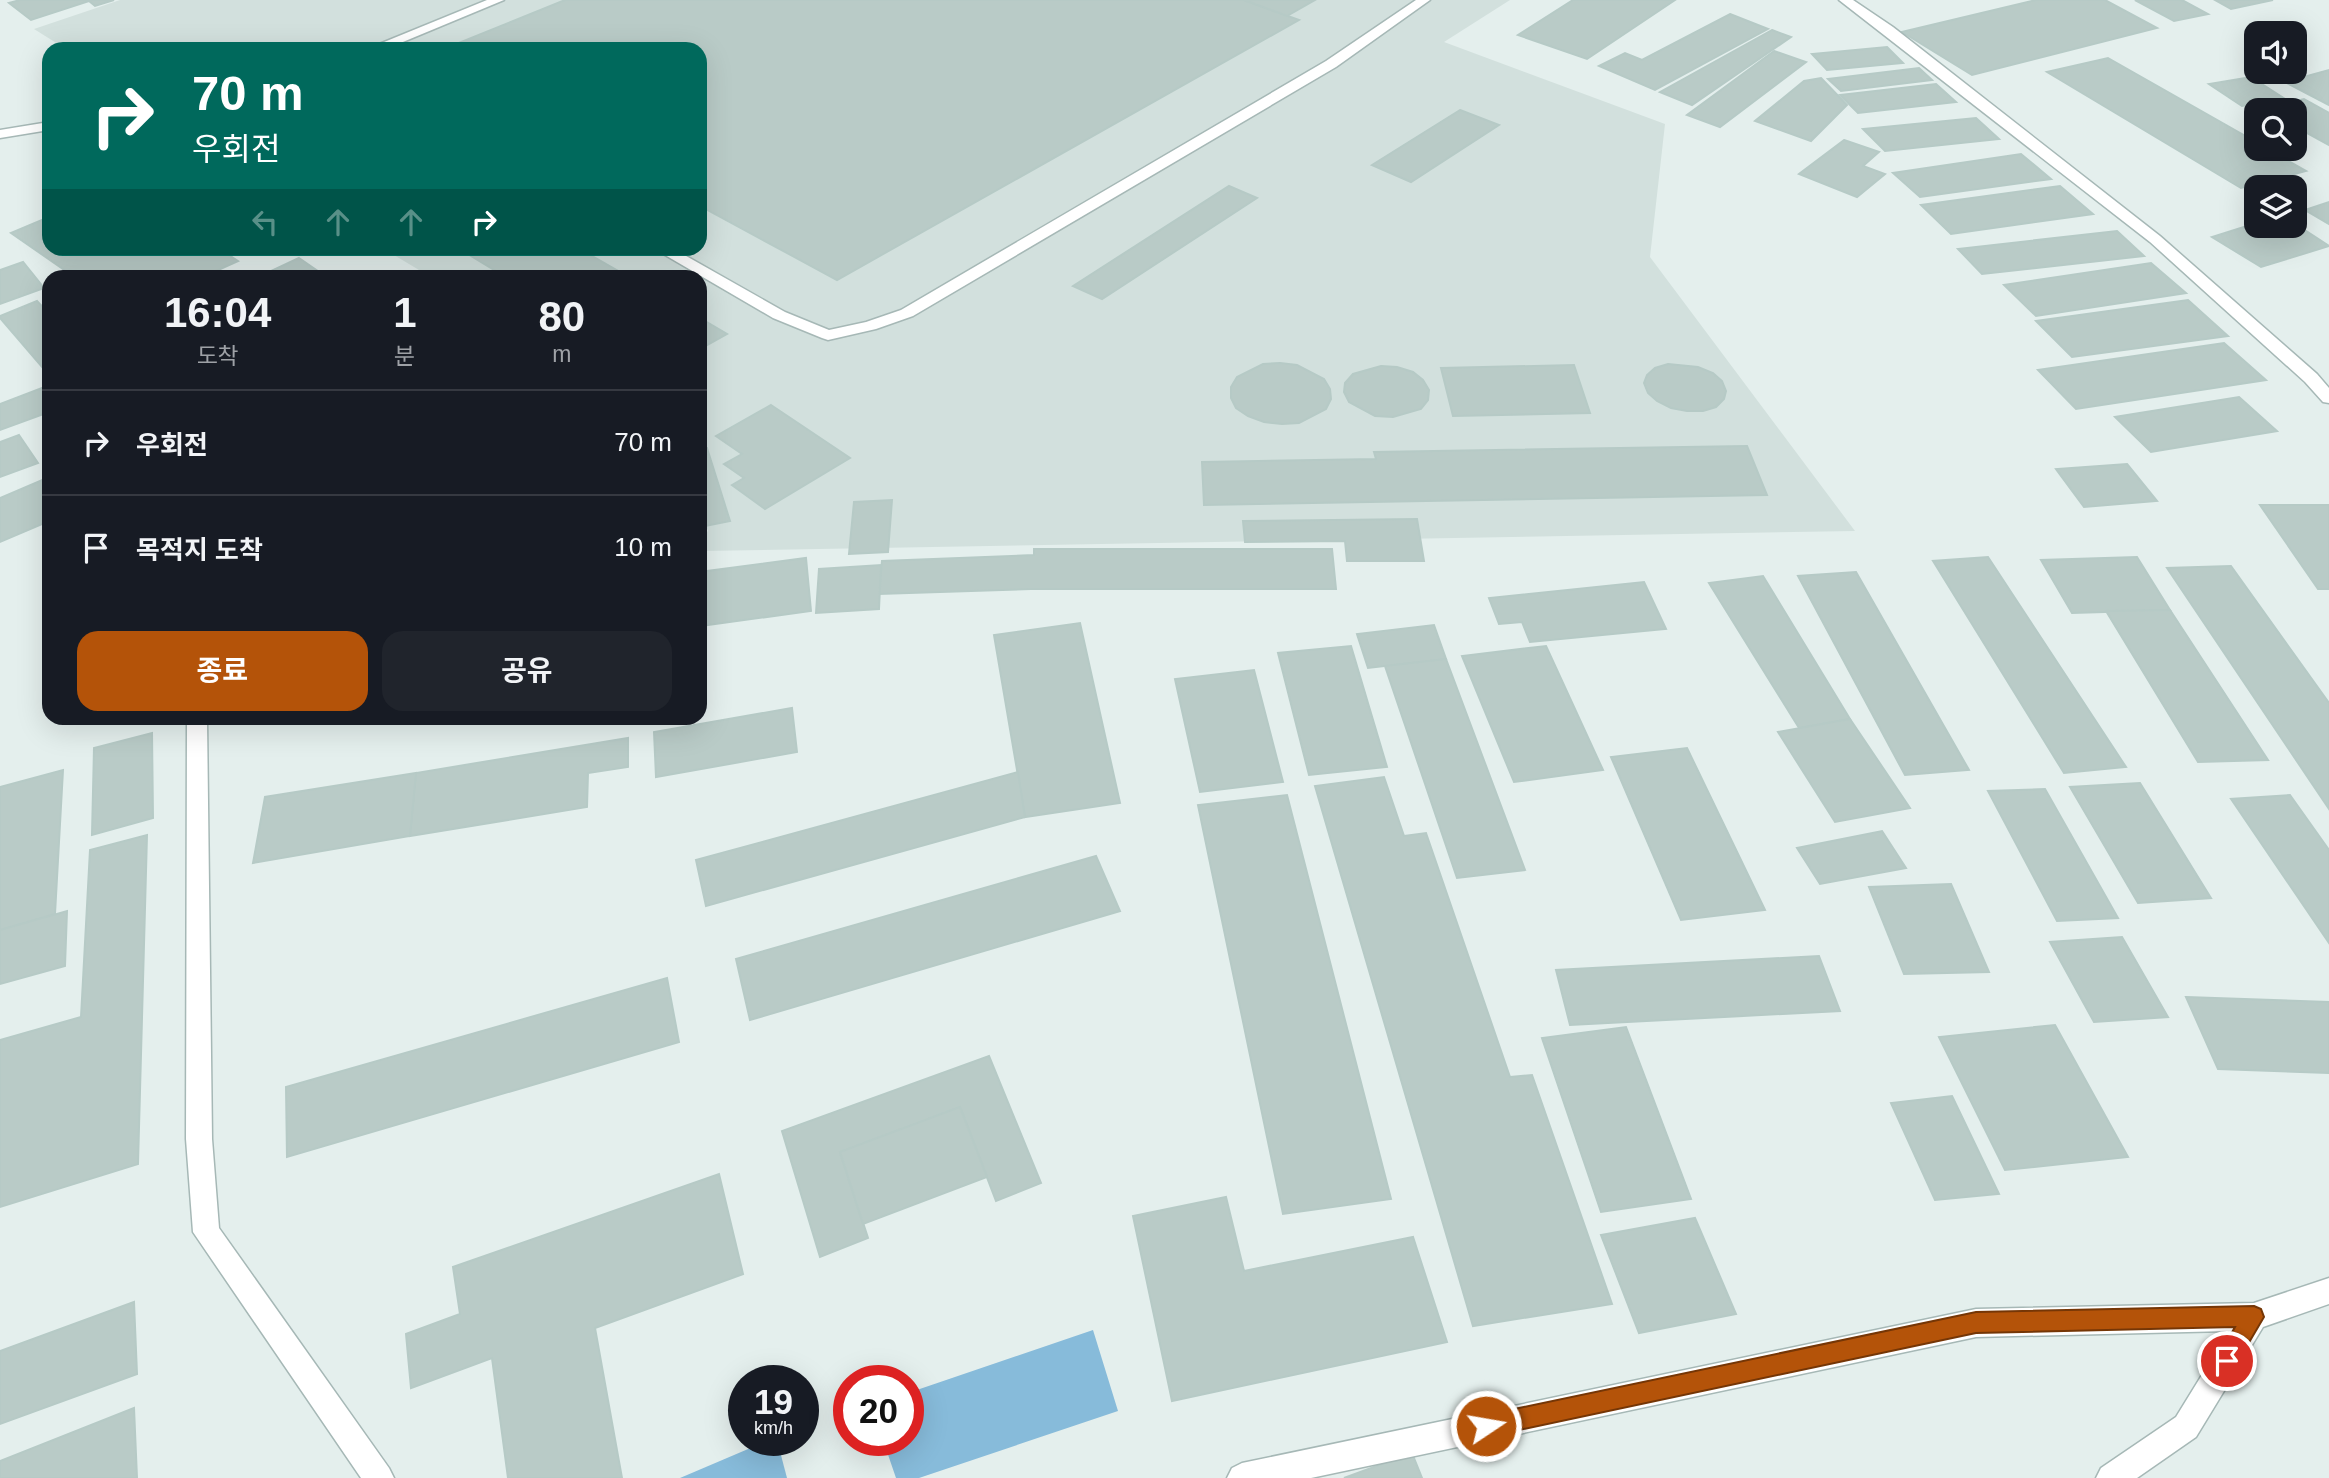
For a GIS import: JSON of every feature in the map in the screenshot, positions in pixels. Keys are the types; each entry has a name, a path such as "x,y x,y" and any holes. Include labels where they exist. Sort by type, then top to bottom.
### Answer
{"street":[{"path":"392,42 498,0"},
{"path":"707,275 779,316 828,335 870,326 907,313 1319,71 1424,0"},
{"path":"1845,0 1888,30 2155,239 2311,378 2329,398"},
{"path":"0,134 42,127"},
{"path":"674,256 698,270"},
{"path":"197,725 198,1139 206,1232 379,1478"},
{"path":"1242,1478 1976,1323 2254,1317 2329,1291"},
{"path":"2110,1478 2186,1427 2254,1317"}],"shaded area":[{"path":"120,0 1510,0 1444,42 1665,124 1650,257 1855,531 707,551 707,270 419,270 396,256 707,256 707,42 55,42 34,29"}],"water":[{"path":"1093,1330 1118,1411 919,1478 896,1478 888,1456 924,1456 924,1388"},
{"path":"732,1456 781,1456 787,1478 680,1478"}],"building":[{"path":"20,0 114,0 95,6 89,1 31,20 9,3"},
{"path":"565,0 1244,0 1299,20 837,280 707,210 707,42 461,42"},
{"path":"1244,0 1315,0 1287,16"},
{"path":"1573,0 1675,0 1587,59 1518,35"},
{"path":"2036,0 2105,0 2157,28 1972,75 1902,32"},
{"path":"2135,0 2182,0 2208,14 2174,21"},
{"path":"2215,0 2273,0 2231,9"},
{"path":"1730,14 1768,29 1655,90 1599,66 1625,53 1642,60"},
{"path":"1772,30 1791,37 1692,105 1660,92"},
{"path":"1887,47 1903,63 1827,70 1812,54"},
{"path":"1774,51 1806,62 1720,127 1687,115"},
{"path":"2108,58 2244,135 2244,161 2288,161 2306,171 2291,175 2244,175 2244,187 2241,188 2047,72"},
{"path":"1919,68 1932,80 1841,91 1828,79"},
{"path":"2329,70 2329,105 2289,84 2307,84 2307,76"},
{"path":"1821,78 1847,105 1811,141 1755,121 1804,81"},
{"path":"2244,78 2244,84 2262,84 2283,98 2244,98 2242,106 2209,84"},
{"path":"1936,84 1956,102 1858,113 1840,95"},
{"path":"2307,101 2329,113 2329,145 2307,133"},
{"path":"1460,110 1499,125 1411,182 1372,165"},
{"path":"1976,118 1999,139 1885,151 1863,129"},
{"path":"1844,140 1879,152 1863,166 1885,174 1857,197 1799,174"},
{"path":"2021,154 2051,179 1920,197 1893,173"},
{"path":"1229,186 1257,198 1102,299 1073,286"},
{"path":"2060,186 2093,214 1951,234 1921,205"},
{"path":"2329,202 2329,224 2307,211"},
{"path":"42,220 42,254 11,233"},
{"path":"2244,227 2244,238 2307,238 2307,232 2329,246 2261,267 2212,237"},
{"path":"2117,231 2144,256 1982,274 1958,249"},
{"path":"44,256 230,256 238,261 218,270 64,270"},
{"path":"471,256 592,256 616,270 494,270"},
{"path":"299,258 316,270 273,270"},
{"path":"23,262 42,289 0,304 0,270"},
{"path":"2151,263 2186,293 2036,316 2004,285"},
{"path":"2188,300 2228,336 2072,357 2036,321"},
{"path":"37,301 42,306 42,367 0,318"},
{"path":"707,322 727,334 707,345"},
{"path":"2224,343 2266,380 2076,409 2038,370"},
{"path":"1263,364 1297,365 1324,379 1330,389 1331,399 1326,409 1299,423 1282,424 1264,422 1236,408 1231,398 1231,387 1237,377"},
{"path":"1668,364 1698,367 1713,373 1722,381 1726,391 1724,399 1716,407 1703,411 1671,408 1657,401 1648,393 1644,383 1647,375 1655,368"},
{"path":"1574,365 1590,413 1453,416 1441,368"},
{"path":"1381,366 1413,372 1423,380 1429,390 1428,400 1421,409 1393,417 1375,416 1349,402 1344,392 1345,383 1353,374"},
{"path":"42,388 42,415 0,430 0,404"},
{"path":"2239,397 2277,431 2151,452 2115,417"},
{"path":"771,405 850,458 765,509 732,485 744,478 724,464 742,454 716,436"},
{"path":"19,435 38,463 0,477 0,442"},
{"path":"1747,446 1767,495 1204,505 1202,462 1376,459 1374,452"},
{"path":"707,448 730,521 707,526"},
{"path":"2127,464 2157,501 2084,507 2056,469"},
{"path":"42,480 42,524 0,542 0,498"},
{"path":"892,500 888,552 849,554 854,502"},
{"path":"2260,505 2329,505 2329,589 2318,589"},
{"path":"1417,519 1424,561 1347,561 1345,541 1245,542 1243,521"},
{"path":"1034,549 1332,549 1336,589 1031,589 879,594 882,561 1034,555"},
{"path":"1988,557 2126,767 2064,773 1933,561"},
{"path":"2137,557 2170,610 2072,613 2041,560"},
{"path":"806,558 811,611 707,625 707,571"},
{"path":"881,565 879,609 816,613 819,569"},
{"path":"2231,566 2329,703 2329,809 2167,568"},
{"path":"1856,572 1969,770 1905,775 1798,576"},
{"path":"1763,576 1850,719 1799,728 1709,583"},
{"path":"1644,582 1666,629 1530,642 1522,622 1499,624 1489,598"},
{"path":"2170,610 2268,760 2198,762 2106,611"},
{"path":"1080,623 1120,803 1025,817 994,635"},
{"path":"1434,625 1446,659 1368,668 1357,634"},
{"path":"1351,646 1387,767 1309,775 1278,653"},
{"path":"1546,646 1603,770 1514,782 1462,656"},
{"path":"1446,659 1525,870 1457,878 1385,666"},
{"path":"1254,670 1283,782 1200,792 1175,679"},
{"path":"792,708 797,752 656,777 654,732 707,725 707,723"},
{"path":"1850,719 1910,808 1835,822 1778,732"},
{"path":"152,733 153,818 92,835 94,748"},
{"path":"628,738 628,767 588,773 587,807 410,836 416,773"},
{"path":"1687,748 1765,910 1681,920 1611,757"},
{"path":"63,770 55,914 0,930 0,787"},
{"path":"1018,772 1025,817 706,906 696,860"},
{"path":"416,773 410,836 253,863 265,797"},
{"path":"1384,777 1404,836 1426,833 1510,1077 1532,1075 1612,1304 1473,1326 1315,786"},
{"path":"2140,783 2211,898 2138,903 2070,787"},
{"path":"2045,789 2118,918 2057,921 1988,791"},
{"path":"1287,795 1391,1199 1283,1214 1198,805"},
{"path":"2290,795 2329,850 2329,943 2231,799"},
{"path":"1882,831 1906,868 1820,884 1797,848"},
{"path":"147,835 138,1164 0,1207 0,1040 81,1017 90,850"},
{"path":"1096,856 1120,911 750,1020 736,959"},
{"path":"1951,884 1989,972 1904,974 1869,887"},
{"path":"67,911 65,966 0,984 0,930"},
{"path":"2122,937 2168,1017 2094,1022 2050,942"},
{"path":"1819,956 1840,1011 1570,1025 1556,970"},
{"path":"667,978 679,1042 287,1157 286,1087"},
{"path":"2186,997 2329,1002 2329,1073 2218,1069"},
{"path":"2055,1025 2128,1157 2005,1170 1939,1037"},
{"path":"1626,1027 1691,1199 1601,1212 1542,1038"},
{"path":"989,1056 1041,1183 996,1201 960,1107 840,1152 868,1238 820,1257 782,1131"},
{"path":"1952,1096 1999,1194 1935,1200 1891,1103"},
{"path":"960,1107 987,1177 863,1224 840,1152"},
{"path":"719,1174 743,1274 595,1328 622,1478 508,1478 492,1358 411,1388 406,1334 460,1314 453,1267"},
{"path":"1226,1197 1244,1271 1413,1237 1447,1342 1172,1401 1133,1216"},
{"path":"1695,1218 1736,1314 1639,1333 1601,1235"},
{"path":"134,1302 137,1374 0,1424 0,1351"},
{"path":"134,1408 137,1478 0,1478 0,1461"},
{"path":"1412,1453 1422,1478 1344,1478"}],"route":[{"path":"1486,1426 1976,1323 2254,1317 2227,1361"}]}
